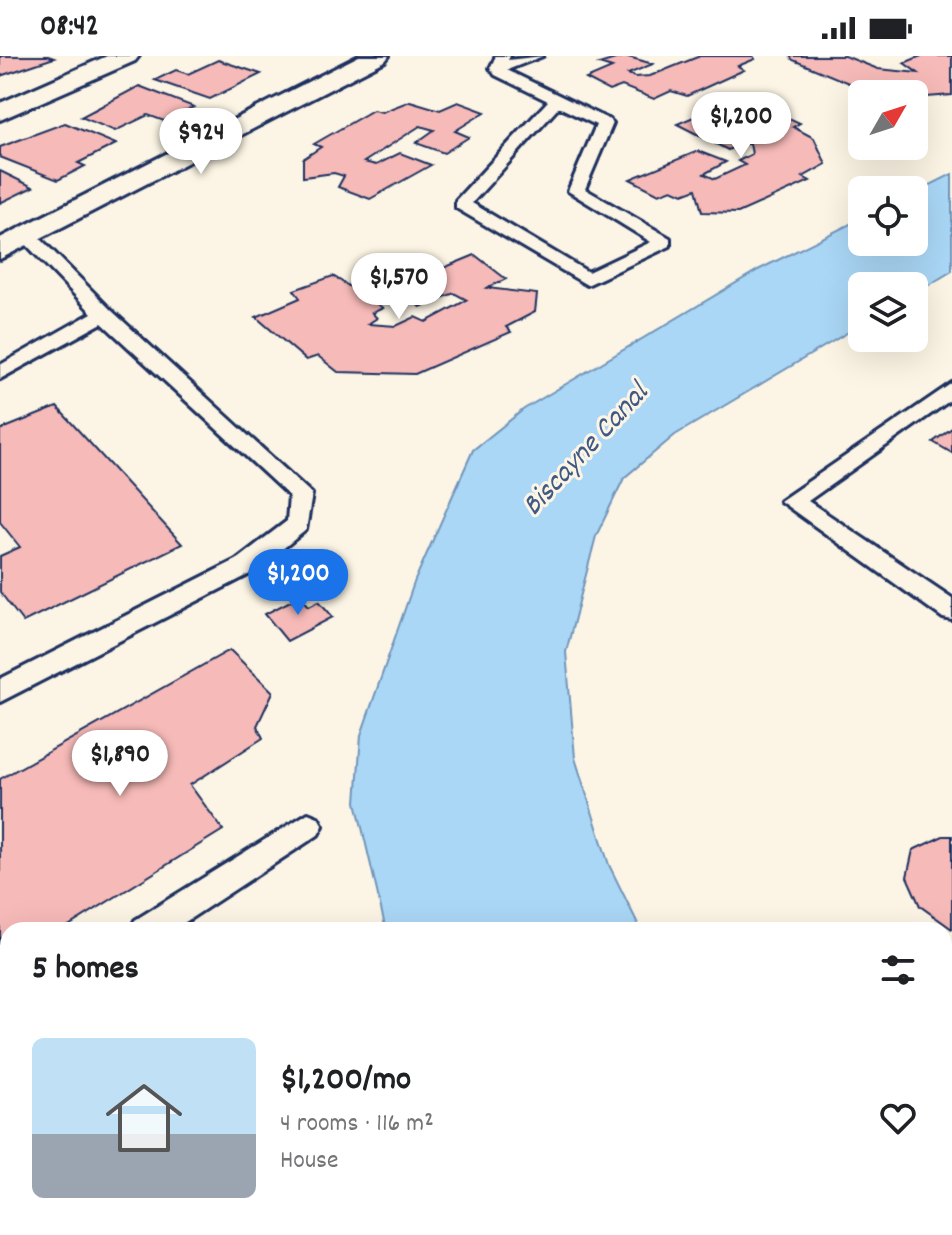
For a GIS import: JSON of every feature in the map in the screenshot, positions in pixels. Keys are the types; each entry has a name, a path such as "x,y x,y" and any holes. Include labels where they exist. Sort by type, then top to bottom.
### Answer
{"street":[{"path":"0,112 127,56"},
{"path":"0,250 377,56"}],"lane":[{"path":"500,62 536,56"},
{"path":"500,62 558,99 605,123 576,191 664,242 587,279 462,204 558,99"},
{"path":"0,691 245,566 298,524 301,494 104,314 27,235"},
{"path":"0,373 104,314"},
{"path":"952,389 792,501 952,611"},
{"path":"158,922 308,826"}],"water":[{"name":"Biscayne Canal","path":"952,174 952,271 928,286 928,272 848,272 848,332 675,435 624,478 596,536 566,652 575,758 609,865 637,922 384,922 356,802 361,735 415,580 473,450 524,409 758,270 848,225 848,256 928,256 928,186"}],"building":[{"path":"0,56 48,56 54,58 0,76"},
{"path":"625,56 653,64 628,74 635,77 650,76 700,56 753,56 755,59 738,66 744,70 687,96 671,91 654,99 622,86 609,91 586,79 612,68 599,64"},
{"path":"790,56 845,56 878,69 918,73 904,63 921,56 952,56 952,95 928,97 928,80 848,80 848,83"},
{"path":"218,60 261,74 210,99 155,80 176,70 188,74"},
{"path":"139,86 194,107 164,121 148,115 115,131 81,117"},
{"path":"410,101 440,110 458,102 485,112 455,131 469,137 444,153 416,143 434,130 420,126 364,162 376,165 400,153 431,165 370,199 338,187 344,176 334,173 303,177 303,159 321,147 314,144 373,110 382,112"},
{"path":"751,101 800,123 793,127 814,138 826,164 803,177 810,181 738,213 702,212 696,189 683,194 672,189 659,194 630,179 698,151 726,162 704,174 715,179 745,165 738,161 752,154 750,144 739,144 728,150 677,124 705,112 713,115"},
{"path":"65,123 116,144 78,163 85,166 58,180 0,157 0,147"},
{"path":"0,171 33,187 0,203"},
{"path":"475,255 506,279 487,288 537,294 535,312 506,327 511,332 415,374 338,372 318,356 306,360 256,317 300,298 294,290 333,276 383,308 372,313 377,318 368,324 396,326 415,317 426,322 467,300 454,293 420,307 397,287"},
{"path":"57,407 182,544 23,622 0,592 0,556 20,547 0,522 0,430"},
{"path":"952,428 952,453 933,442"},
{"path":"300,596 309,606 319,601 333,617 287,641 265,614"},
{"path":"230,650 273,692 257,726 263,738 190,785 223,830 75,922 0,922 0,779"},
{"path":"943,836 952,836 952,922 942,922 920,906 907,877 913,850"}]}
